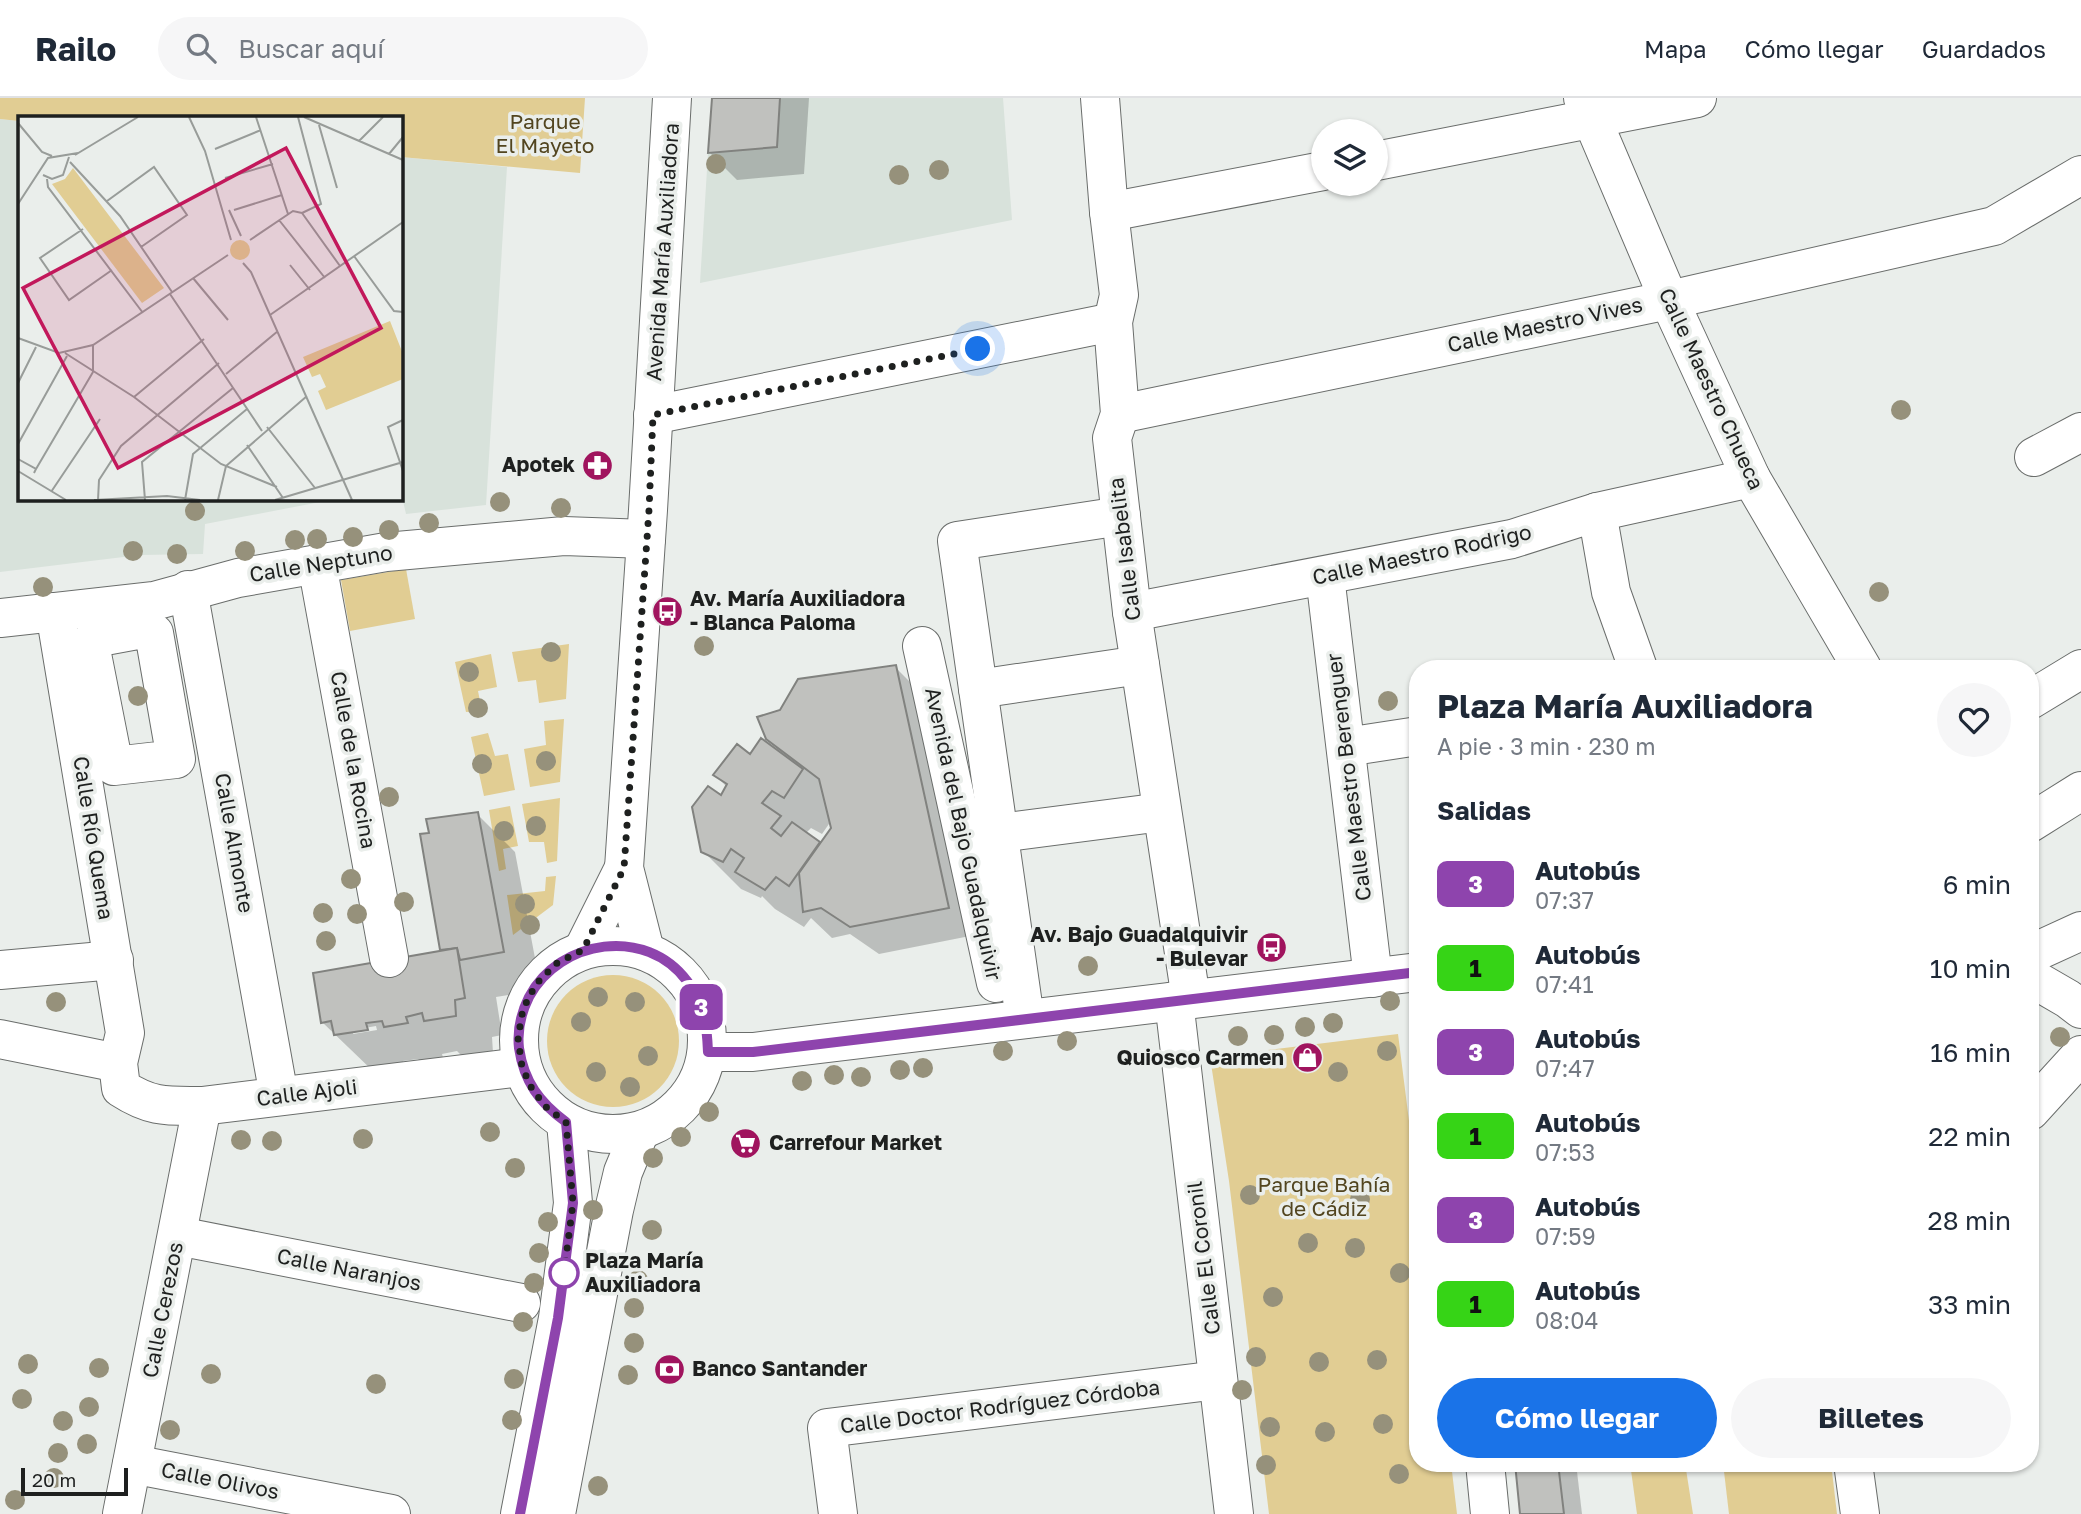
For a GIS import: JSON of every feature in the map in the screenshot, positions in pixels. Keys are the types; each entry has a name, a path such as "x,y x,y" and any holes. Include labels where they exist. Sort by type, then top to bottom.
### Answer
{"street":[{"name":"Avenida María Auxiliadora","path":"645,951 624,868 672,98"},
{"name":"Calle Isabelita","path":"1100,98 1119,295 1113,322 1120,414 1112,438 1132,612 1162,812 1182,1000"},
{"path":"1388,159 1588,109 1697,98"},
{"name":"Calle Maestro Chueca","path":"1588,109 1669,300 1751,478 1857,660"},
{"path":"1109,212 1311,174"},
{"name":"Calle Maestro Vives","path":"1120,414 1669,300 1994,226 2081,176"},
{"path":"653,415 1113,322"},
{"path":"2034,457 2081,432"},
{"name":"Calle Maestro Rodrigo","path":"1132,612 1512,539 1597,512 1751,478"},
{"path":"1597,512 1611,592 1635,660"},
{"path":"1013,1020 999,833 957,541 1121,516"},
{"name":"Calle Neptuno","path":"0,618 153,601 238,578 386,552 565,537 646,539"},
{"name":"Calle de la Rocina","path":"317,564 388,958"},
{"name":"Calle Maestro Berenguer","path":"1325,576 1373,978"},
{"name":"Calle Almonte","path":"188,590 279,1096"},
{"name":"Calle Río Quema","path":"55,612 125,1033 118,1063"},
{"name":"Avenida del Bajo Guadalquivir","path":"922,646 978,894 1013,1020"},
{"path":"978,689 1140,665"},
{"path":"2039,695 2081,669"},
{"path":"1346,747 1409,737"},
{"path":"2039,817 2081,791"},
{"path":"999,833 1162,812"},
{"name":"Avenida María Auxiliadora","path":"583,950 624,868"},
{"path":"2039,955 2081,931"},
{"path":"614,945 645,951 667,962 687,980 700,1002 707,1026 708,1052 701,1078 686,1101 665,1120 640,1131 615,1135 590,1132 566,1122 547,1108 532,1089 522,1067 518,1038 523,1009 536,984 557,963 583,950 614,945"},
{"path":"0,970 114,960"},
{"path":"2039,968 2081,1009"},
{"path":"708,1052 753,1052 1409,973"},
{"name":"Calle El Coronil","path":"1182,1000 1218,1380 1234,1514"},
{"path":"0,1039 118,1063"},
{"path":"2039,1101 2081,1055"},
{"name":"Calle Ajoli","path":"118,1063 121,1088 141,1101 167,1106 202,1106 522,1067"},
{"name":"Calle Cerezos","path":"122,1514 202,1106"},
{"path":"520,1514 558,1318 573,1203 566,1122"},
{"path":"556,1514 614,1210 623,1172 640,1131"},
{"name":"Calle Naranjos","path":"178,1236 521,1303"},
{"name":"Calle Doctor Rodríguez Córdoba","path":"838,1514 827,1428 1218,1380"},
{"name":"Calle Olivos","path":"132,1464 391,1514"},
{"path":"1486,1472 1490,1514"},
{"path":"1854,1472 1860,1514"}],"shaded area":[{"path":"780,98 1003,98 1012,220 700,283 708,153 777,147"},
{"path":"0,119 18,121 18,500 331,500 205,524 203,554 140,555 0,572"},
{"path":"402,157 507,167 486,505 406,514 402,496"}],"green space":[{"name":"Parque El Mayeto","path":"0,98 585,98 580,173 402,157 402,116 18,116 18,121 0,119"},
{"path":"406,569 415,619 350,631 341,580"},
{"path":"569,644 566,699 539,703 536,680 518,682 512,652"},
{"path":"491,654 497,687 478,691 482,711 466,712 455,662"},
{"path":"564,719 560,782 530,787 524,749 546,745 544,721"},
{"path":"488,733 495,756 508,754 515,790 484,796 471,737"},
{"path":"560,798 557,861 547,863 544,842 529,842 522,804"},
{"path":"510,806 518,846 503,849 506,869 499,871 489,810"},
{"path":"556,876 553,905 513,935 507,895 545,891 546,877"},
{"path":"613,975 638,980 660,994 674,1016 679,1041 674,1066 660,1088 638,1102 613,1107 588,1102 566,1088 552,1066 547,1041 552,1016 566,994 588,980"},
{"name":"Parque Bahía de Cádiz","path":"1398,1034 1409,1121 1409,1472 1452,1472 1457,1514 1269,1514 1229,1181 1210,1057"},
{"path":"1631,1472 1686,1472 1693,1514 1637,1514"},
{"path":"1724,1472 1832,1472 1837,1514 1729,1514"}],"building":[{"path":"712,98 780,98 777,147 708,153"},
{"path":"896,665 949,908 850,927 821,908 803,912 799,873 831,828 819,779 766,739 757,717 780,710 798,679"},
{"path":"761,738 803,769 784,798 772,791 762,803 781,816 771,828 781,836 792,822 820,842 789,886 776,877 765,890 735,872 744,858 731,849 723,862 701,852 692,807 708,786 721,795 727,784 713,775 737,744 750,754"},
{"path":"478,812 504,952 460,960 457,948 440,950 420,834 429,833 426,819"},
{"path":"457,948 465,998 455,1000 456,1016 424,1021 422,1013 406,1017 408,1023 384,1027 382,1021 366,1023 368,1030 334,1035 331,1021 321,1023 313,973"},
{"path":"1516,1472 1559,1472 1564,1514 1520,1514"}],"bus line":[{"name":"3","path":"520,1514 558,1318 573,1203 566,1122 547,1108 532,1089 522,1067 518,1038 523,1009 536,984 557,963 583,950 614,945 645,951 667,962 687,980 700,1002 707,1026 708,1052 753,1052 1409,973"}],"place":[{"name":"Apotek","path":"598,465"},
{"name":"Av. María Auxiliadora - Blanca Paloma","path":"667,611"},
{"name":"Av. Bajo Guadalquivir - Bulevar","path":"1271,947"},
{"name":"Quiosco Carmen","path":"1307,1058"},
{"name":"Carrefour Market","path":"746,1143"},
{"name":"Plaza María Auxiliadora","path":"564,1273"},
{"name":"Banco Santander","path":"669,1369"}],"route":[{"path":"564,1273 573,1203 566,1122 547,1108 532,1089 522,1067 518,1038 523,1009 536,984 557,963 583,950 624,868 653,415 978,349"}]}
